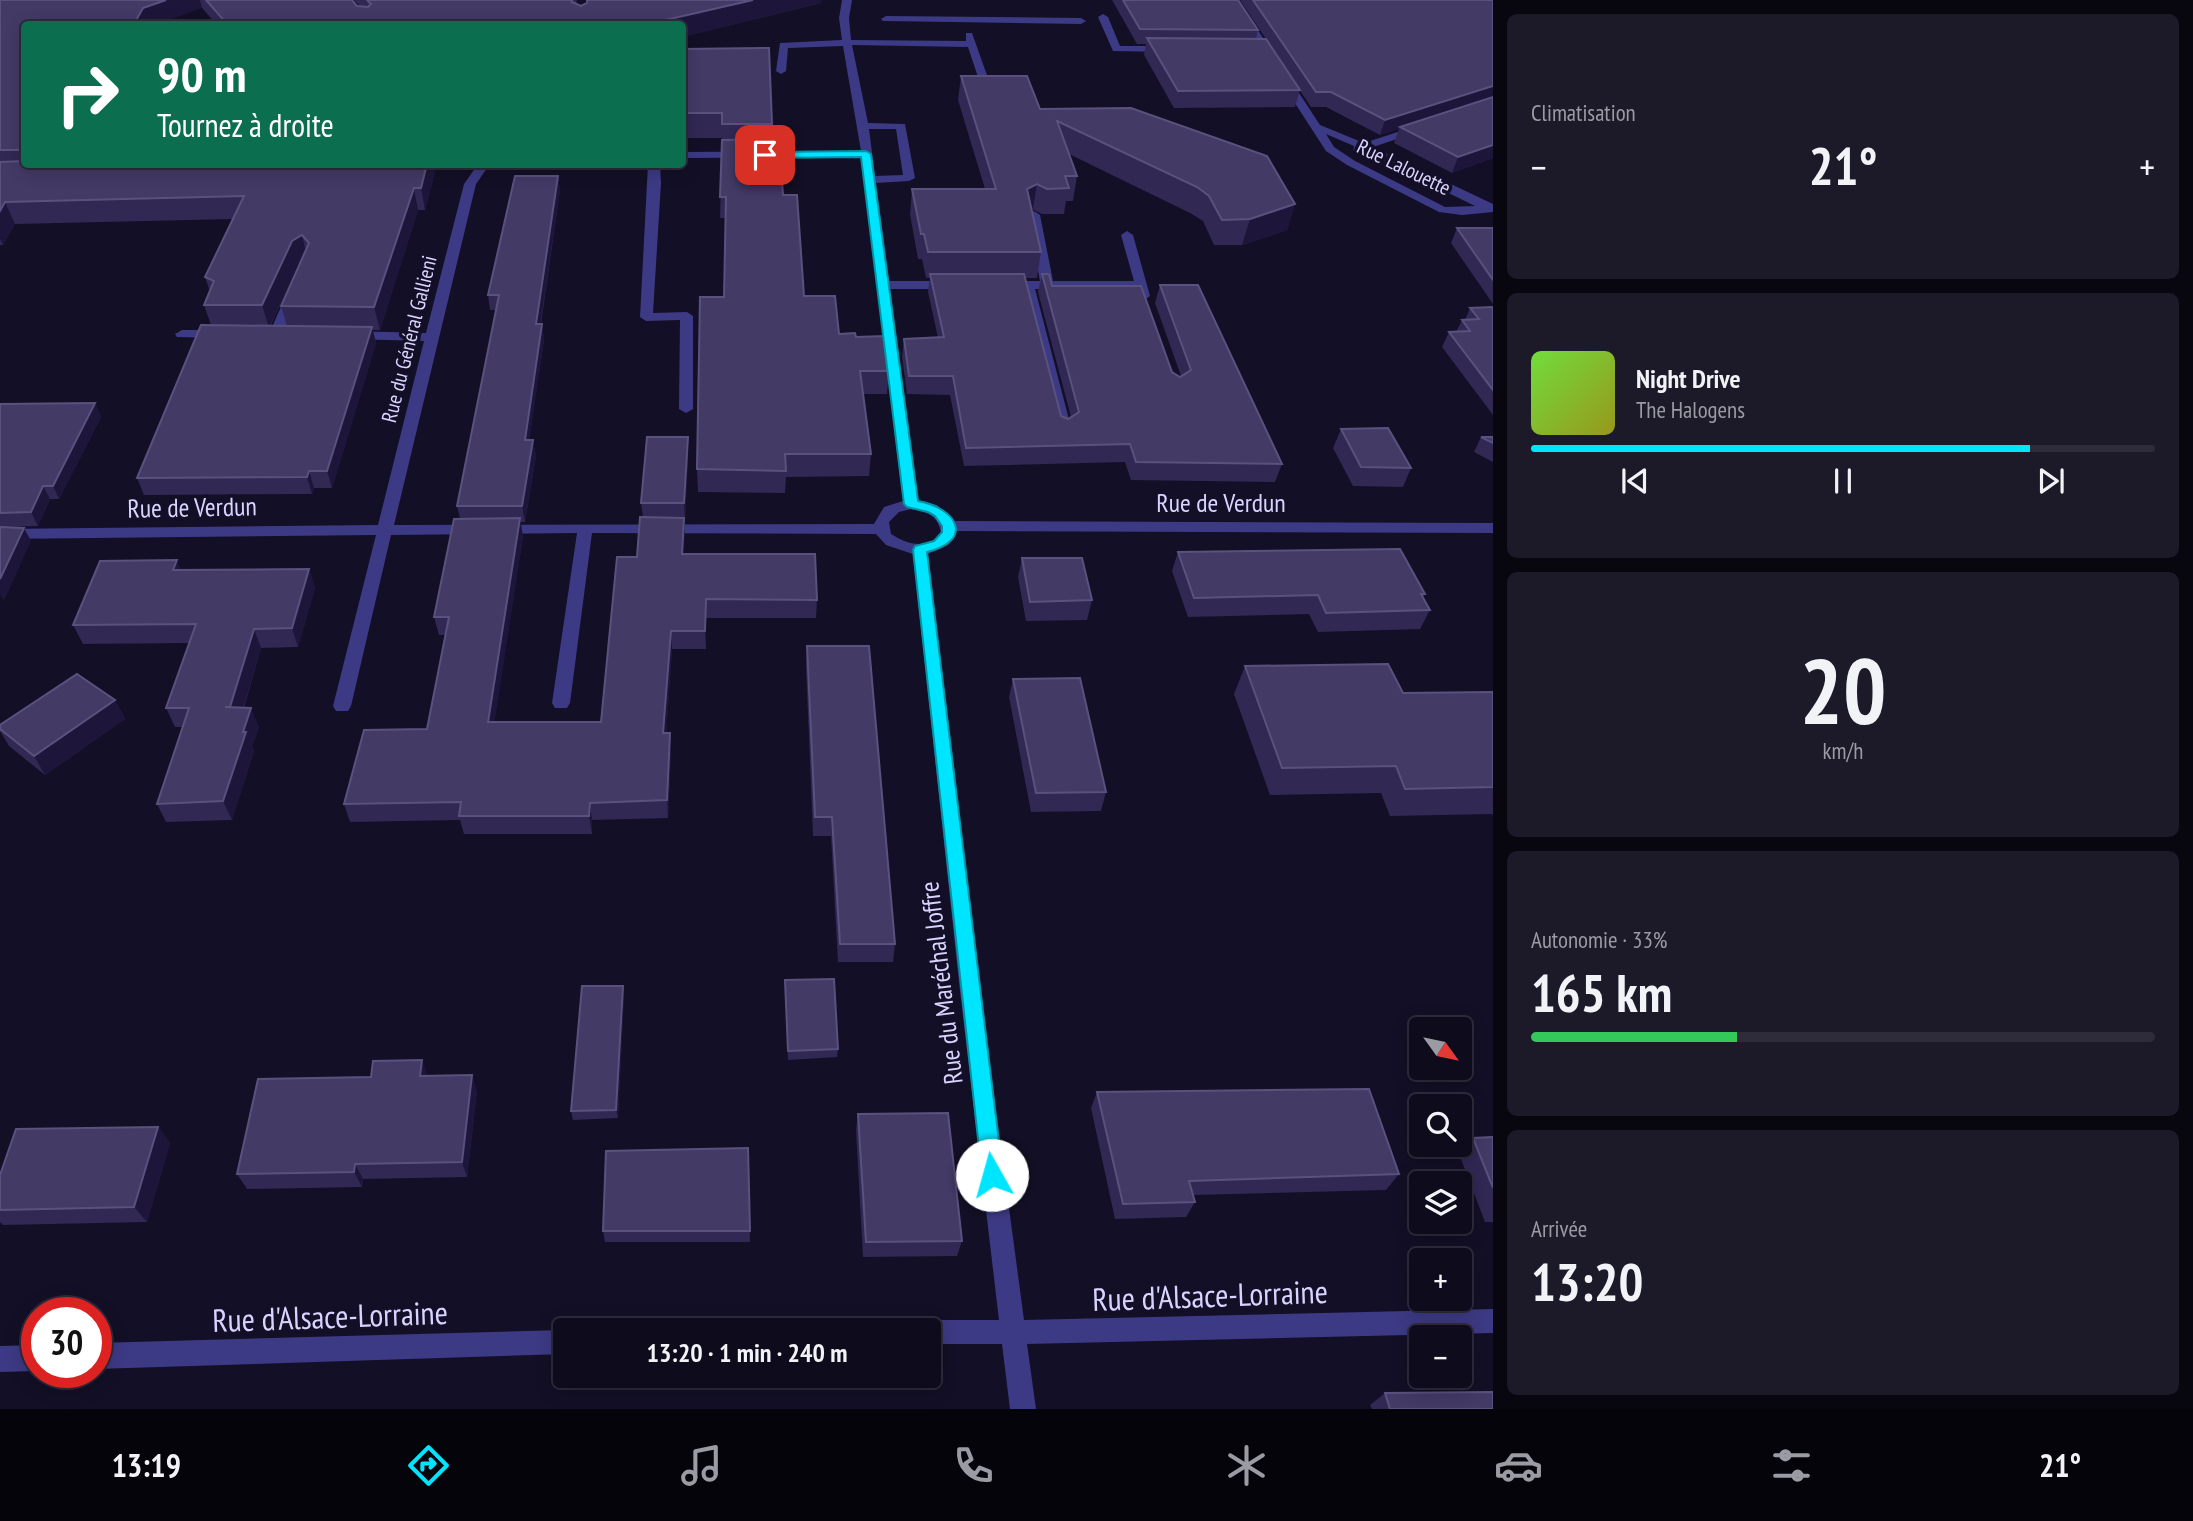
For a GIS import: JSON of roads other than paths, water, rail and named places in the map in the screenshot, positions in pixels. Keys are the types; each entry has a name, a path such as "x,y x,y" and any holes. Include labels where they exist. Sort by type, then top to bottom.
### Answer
{"street":[{"path":"847,0 844,18 846,43 863,126 911,504"},
{"name":"Rue Lalouette","path":"1233,0 1318,128 1321,139 1339,156 1443,210 1490,208"},
{"path":"1103,17 1116,49 1184,49"},
{"path":"886,19 1081,21"},
{"path":"964,20 989,95"},
{"path":"782,71 783,45 972,44"},
{"path":"1251,50 1265,50"},
{"path":"1339,156 1428,125"},
{"path":"863,126 901,126 909,178 870,180"},
{"name":"Rue Lalouette","path":"1318,128 1490,208"},
{"path":"686,155 866,154"},
{"name":"Rue du Général Gallieni","path":"385,529 430,337 470,184 480,168"},
{"path":"654,168 646,317 687,316 686,409"},
{"path":"1034,215 1047,285"},
{"path":"1127,235 1149,311"},
{"path":"276,334 301,276"},
{"path":"883,285 964,285"},
{"path":"990,285 1140,285"},
{"path":"1028,285 1065,431"},
{"path":"181,334 235,334"},
{"path":"340,335 430,337"},
{"path":"911,504 932,508 940,513 949,526 949,533 939,545 920,550 899,546 884,536 881,522 891,509 911,504"},
{"name":"Rue de Verdun","path":"949,526 1493,528"},
{"path":"561,703 585,528"},
{"path":"342,706 385,529"},
{"name":"Rue de Verdun","path":"0,534 385,529 881,529"},
{"name":"Rue du Maréchal Joffre","path":"920,550 1023,1409"},
{"name":"Rue d'Alsace-Lorraine","path":"941,1332 1012,1333 1493,1321"},
{"name":"Rue d'Alsace-Lorraine","path":"112,1356 553,1342"},
{"path":"0,1359 21,1358"}]}
